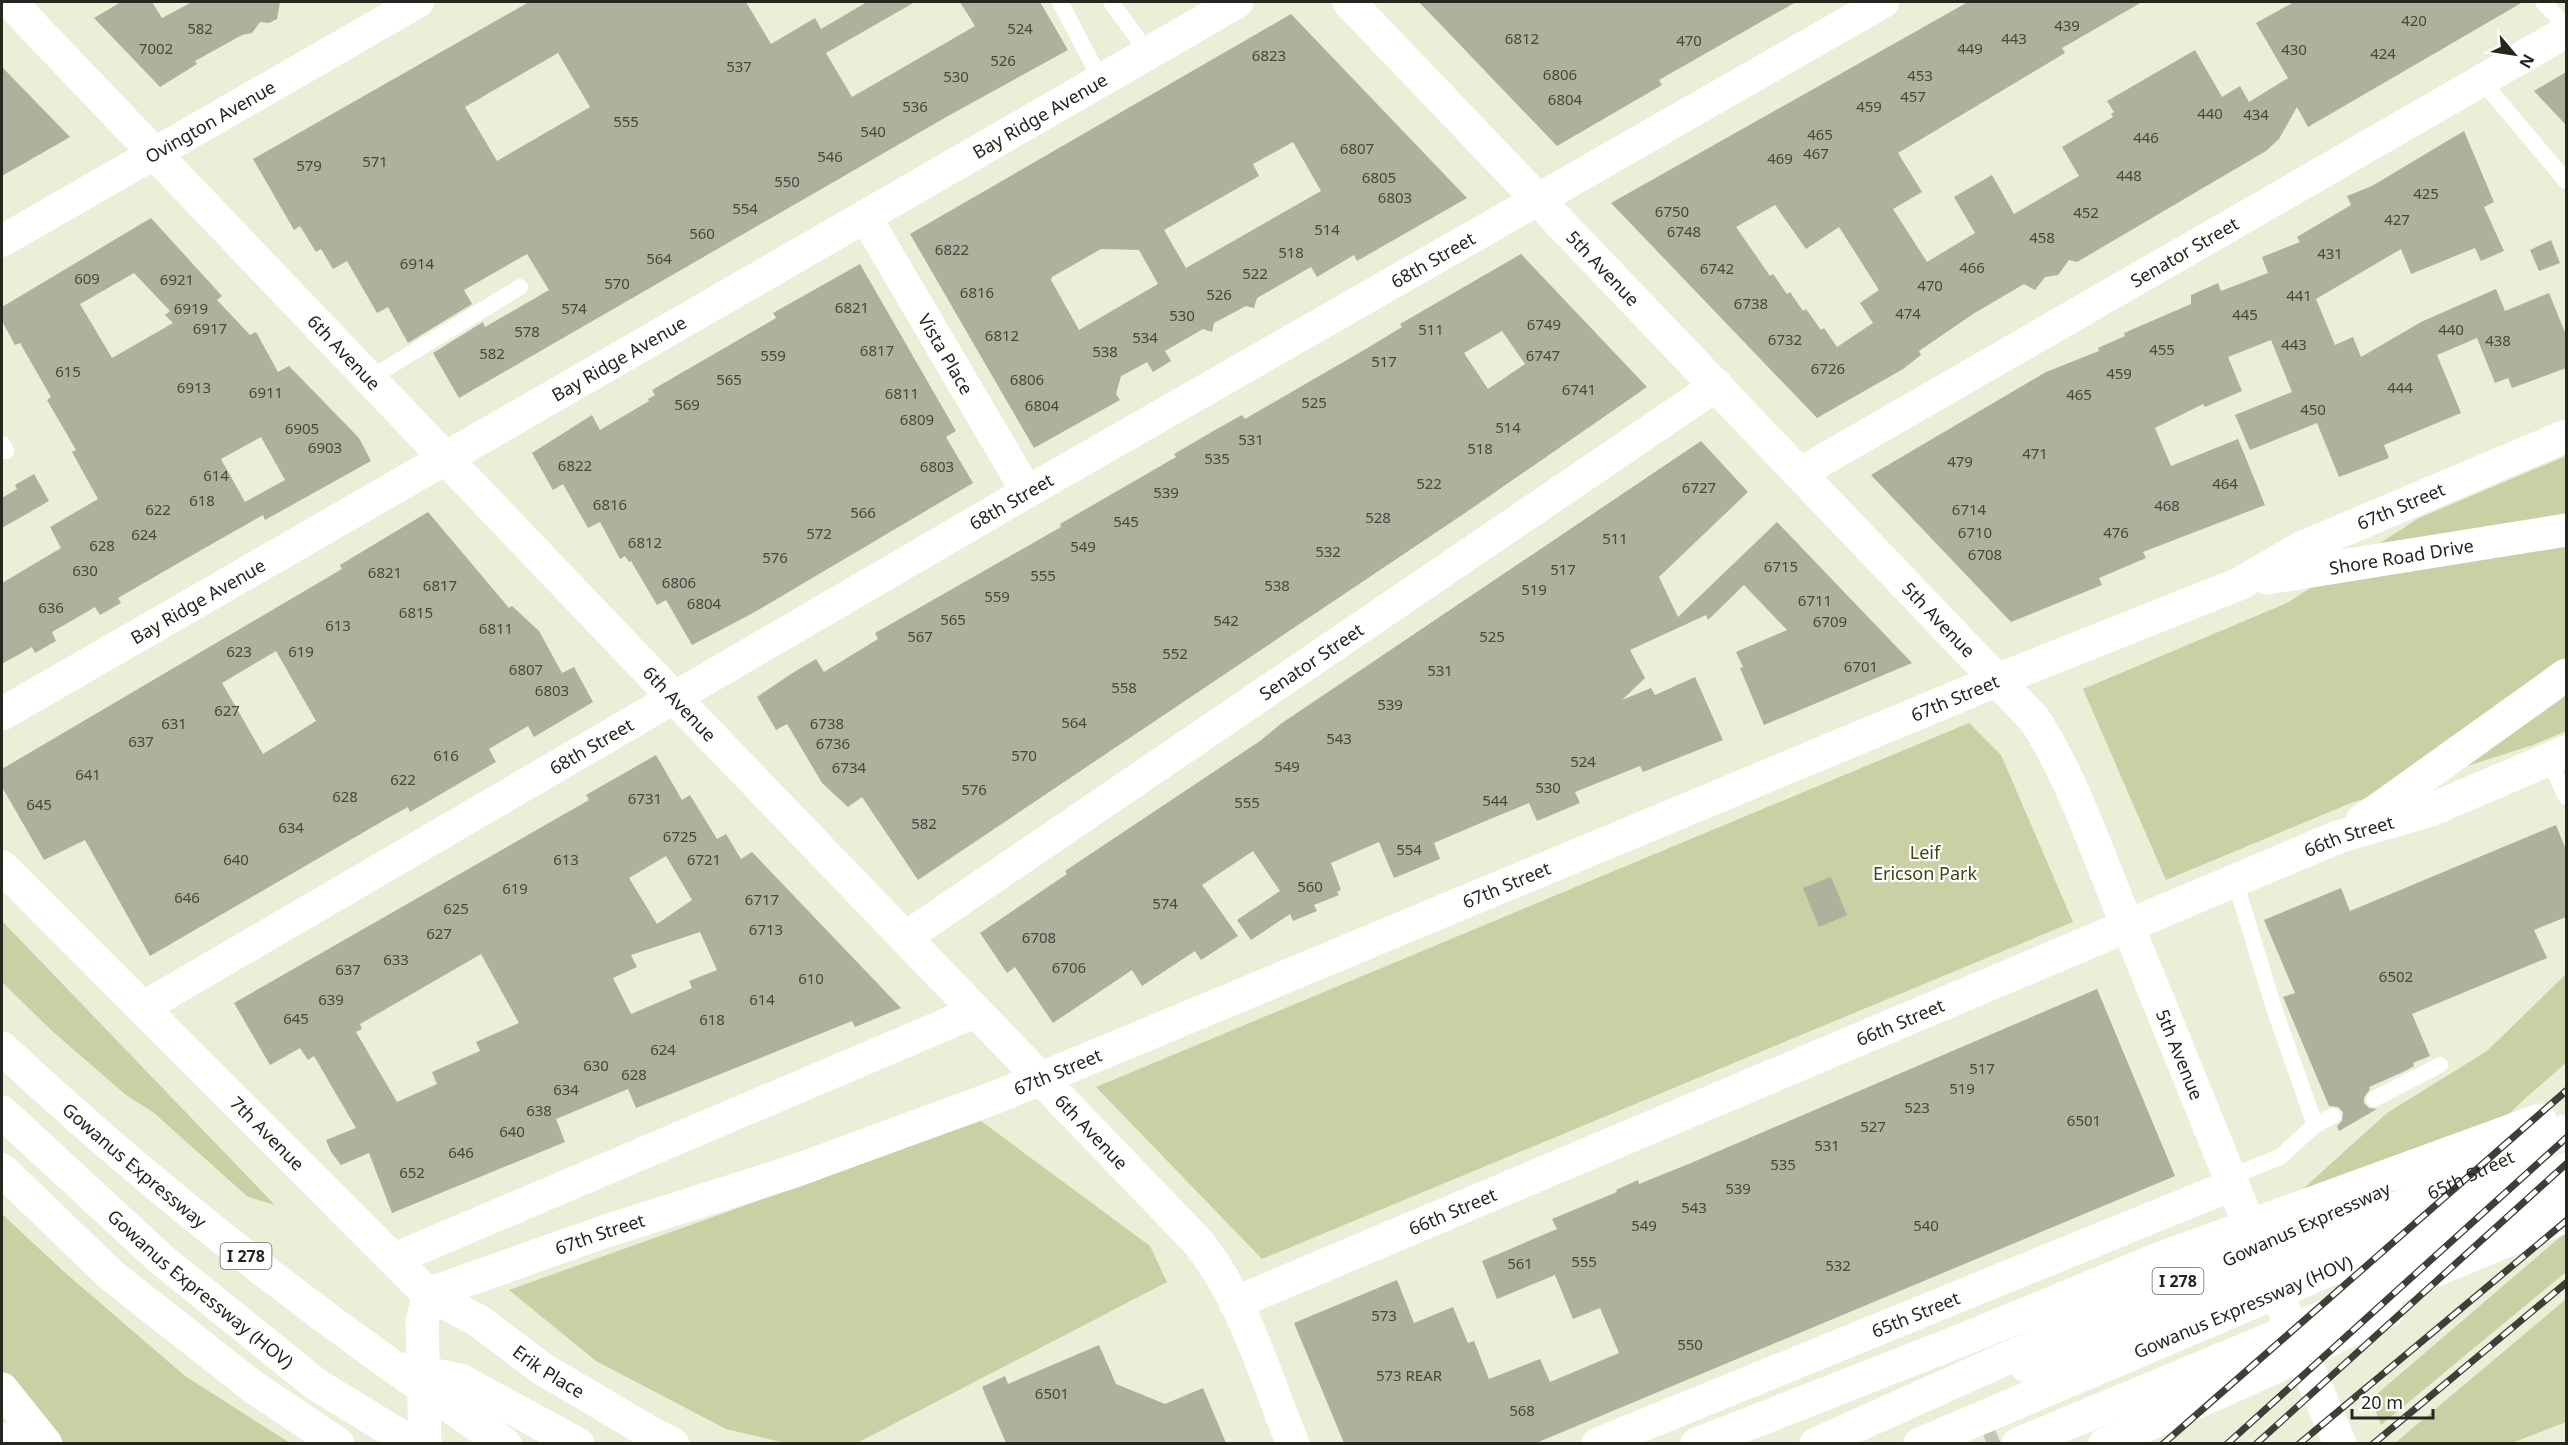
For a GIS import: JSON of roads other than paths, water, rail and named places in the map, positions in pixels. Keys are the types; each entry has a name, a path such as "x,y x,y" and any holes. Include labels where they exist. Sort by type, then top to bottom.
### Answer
{"main road":[{"name":"Bay Ridge Avenue","path":"2,714 1237,2"},
{"name":"5th Avenue","path":"1349,2 1538,201 1802,472 2000,679 2036,720 2052,747 2128,927 2230,1182 2340,1443"},
{"name":"6th Avenue","path":"12,13 155,154 1196,1240 1220,1273 1235,1303 1293,1443"},
{"name":"67th Street","path":"425,1308 603,1232 792,1172 1041,1078 2000,679 2238,584 2301,548 2566,436"},
{"name":"Shore Road Drive","path":"2238,584 2366,561 2566,530"},
{"path":"2338,837 2566,675"},
{"name":"66th Street","path":"1235,1303 2338,837 2428,811 2558,756"},
{"name":"7th Avenue","path":"2,867 394,1260 425,1308"},
{"name":"Gowanus Expressway","path":"2,1048 79,1120 205,1225 390,1366 505,1443"},
{"name":"Gowanus Expressway (HOV)","path":"2,1112 162,1260 317,1385 414,1443"},
{"path":"1697,1443 1962,1340 2162,1258 2558,1120"},
{"name":"Gowanus Expressway","path":"1816,1443 2558,1120"},
{"name":"65th Street","path":"1978,1386 2558,1120"},
{"name":"Gowanus Expressway (HOV)","path":"1920,1443 2566,1169"},
{"path":"2,1170 111,1275 252,1386 338,1443"},
{"path":"2008,1441 2566,1195"},
{"path":"2008,1441 2460,1261 2566,1216"},
{"path":"2104,1443 2275,1368 2396,1308 2460,1261"},
{"path":"425,1308 425,1443"},
{"name":"Erik Place","path":"425,1308 479,1321 541,1368 649,1432 673,1443"},
{"path":"390,1366 460,1380 578,1443"},
{"path":"2,1389 46,1443"},
{"path":"2,1439 6,1443"}],"street":[{"name":"Ovington Avenue","path":"2,241 418,2"},
{"name":"68th Street","path":"142,1008 1028,492 1883,2"},
{"name":"Senator Street","path":"1802,472 2566,32"},
{"name":"Vista Place","path":"866,216 1028,492"},
{"name":"Senator Street","path":"906,937 1717,385"},
{"path":"394,1260 975,1012"},
{"name":"65th Street","path":"1597,1443 2230,1182"}],"lane":[{"path":"1060,2 1101,80"},
{"path":"1111,2 1148,53"},
{"path":"2543,2 2566,26"},
{"path":"2482,81 2566,181"},
{"path":"369,379 520,287"},
{"path":"2558,756 2566,797"},
{"path":"2235,881 2275,1011 2315,1125"},
{"path":"2374,1099 2440,1065"},
{"path":"2230,1182 2280,1157 2315,1125 2333,1116"}],"tunnel":[{"path":"1987,1444 1999,1439"}],"railway":[{"path":"2163,1444 2566,1091"},
{"path":"2227,1444 2566,1138"},
{"path":"2256,1444 2566,1164"},
{"path":"2299,1444 2566,1221"},
{"path":"2373,1444 2566,1283"}],"park label":[{"name":"Leif Ericson Park","path":"1925,862"}]}
